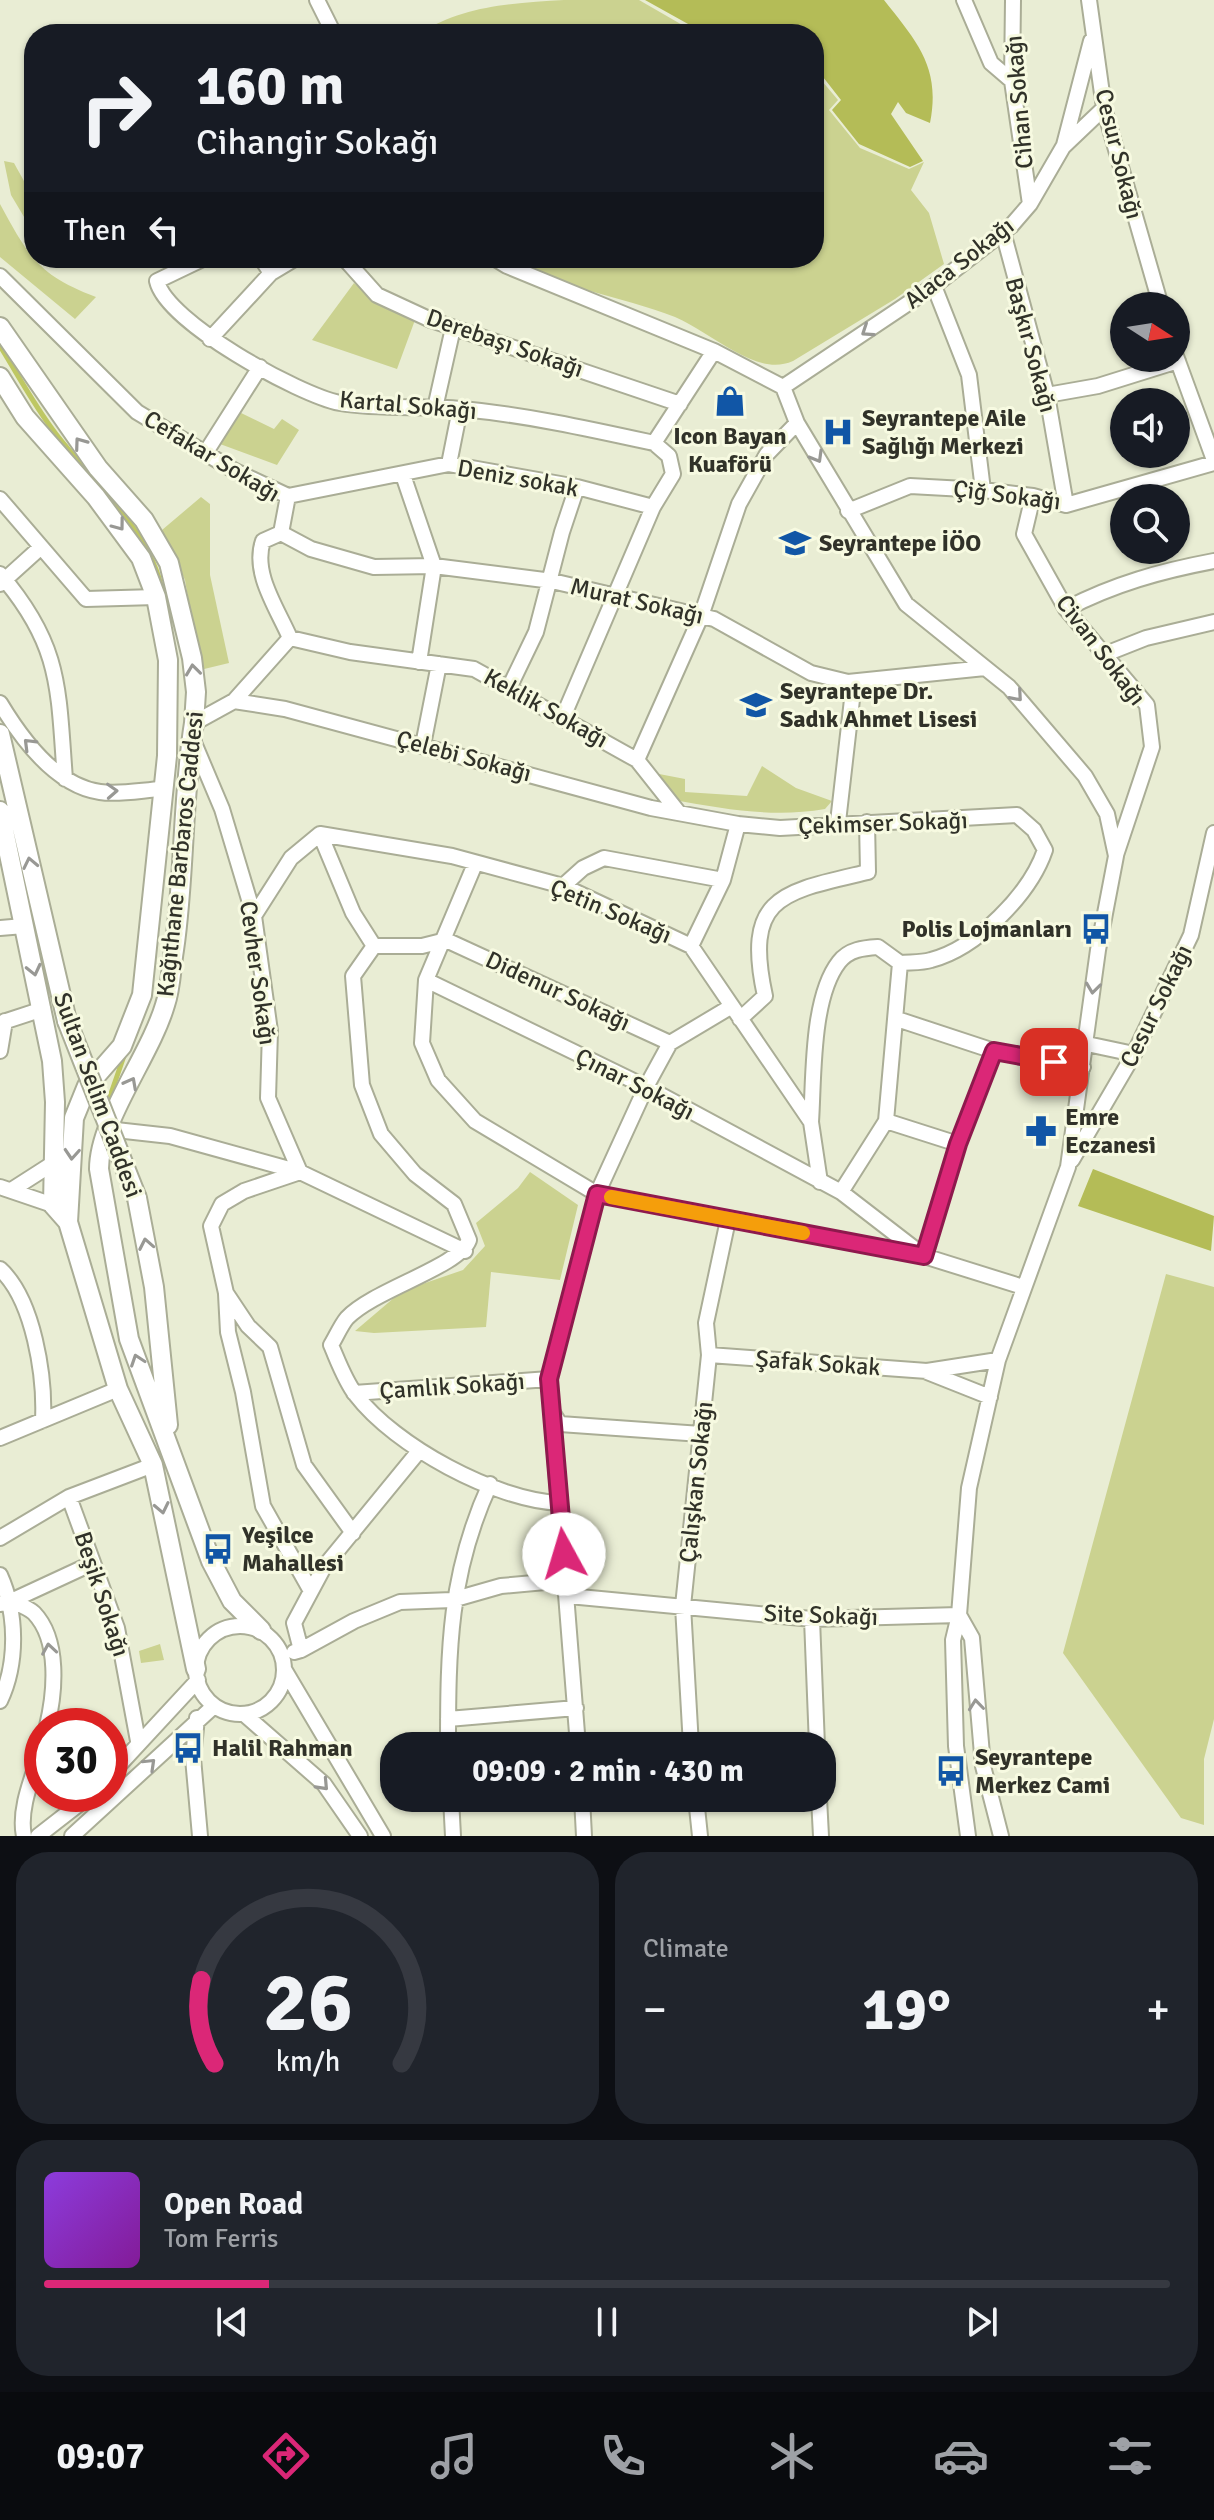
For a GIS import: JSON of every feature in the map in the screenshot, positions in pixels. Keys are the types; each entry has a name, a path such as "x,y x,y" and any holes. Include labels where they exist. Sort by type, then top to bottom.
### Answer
{"main road":[{"name":"Kağıthane Barbaros Caddesi","path":"0,327 30,376 98,468 144,520 169,563 192,658 196,692 190,776 177,929 166,1003 144,1059 107,1129 99,1151 99,1169 129,1339 172,1460 225,1587 232,1601 261,1630"},
{"name":"Kağıthane Barbaros Caddesi","path":"0,377 25,417 121,527 141,558 156,597 169,673 170,713 142,995 122,1046 87,1086 74,1118 68,1222 118,1389 153,1465 197,1674"},
{"name":"Sultan Selim Caddesi","path":"0,734 67,1021 137,1198 154,1287 172,1460"},
{"path":"162,789 190,776"},
{"name":"Sultan Selim Caddesi","path":"0,811 43,1009 55,1102 53,1205"},
{"path":"151,924 177,929"},
{"path":"53,1205 68,1222"}],"street":[{"path":"317,0 329,24"},
{"path":"964,0 991,63 1012,81"},
{"name":"Cihan Sokağı","path":"1013,0 1012,81 1030,204"},
{"name":"Cesur Sokağı","path":"1091,1 1104,108 1157,292"},
{"path":"1063,147 1093,33"},
{"name":"Alaca Sokağı","path":"783,387 934,286 1003,232 1030,204 1063,147 1104,108"},
{"name":"Başkır Sokağı","path":"1003,232 1047,395 1066,505"},
{"name":"Kartal Sokağı","path":"184,268 157,281 159,292 210,339 260,367 337,402 396,409 460,409 536,418 654,443"},
{"path":"268,268 271,273"},
{"path":"210,339 271,273 279,268"},
{"name":"Derebaşı Sokağı","path":"353,268 377,295 453,328 680,404"},
{"path":"518,268 714,351 783,387 797,423 906,604 1009,687 1085,776 1107,814 1116,856"},
{"name":"Cefakar Sokağı","path":"0,276 137,412 235,471 288,496 281,533 263,541 258,554 259,569 290,638"},
{"path":"934,286 969,375 983,490"},
{"path":"435,408 453,328"},
{"path":"563,717 653,507 673,474 669,456 654,443 714,351"},
{"path":"206,452 260,367"},
{"path":"1047,395 1098,386 1138,372"},
{"path":"1182,372 1214,462"},
{"path":"449,464 460,409"},
{"path":"637,760 701,616 739,504 767,454 797,423"},
{"name":"Çiğ Sokağı","path":"848,511 910,486 1033,496 1066,505 1214,462"},
{"name":"Deniz sokak","path":"288,496 449,464 577,487 653,507"},
{"path":"403,475 434,566 419,662"},
{"path":"510,686 536,632 577,487"},
{"name":"Civan Sokağı","path":"1033,496 1024,534 1066,609 1147,705 1152,747 1116,856 1098,950 1068,1167"},
{"path":"0,499 86,599 156,597"},
{"name":"Murat Sokağı","path":"281,533 311,549 374,567 434,566 552,581 714,619 811,673 854,682 985,668"},
{"path":"41,547 2,579 39,625 50,654 59,695 65,779"},
{"path":"1066,609 1106,588 1160,571 1214,561"},
{"path":"1103,655 1146,638 1214,622"},
{"path":"193,730 234,701 290,638"},
{"name":"Keklik Sokağı","path":"290,638 474,669 510,686 637,760 679,813"},
{"path":"423,745 439,664"},
{"path":"838,822 854,682"},
{"name":"Çelebi Sokağı","path":"234,701 325,718 679,813 738,824"},
{"path":"0,703 17,731 65,779 100,792 162,789"},
{"name":"Cevher Sokağı","path":"193,730 222,809 254,916 270,1031 268,1098 300,1172"},
{"name":"Çekimser Sokağı","path":"738,824 780,828 838,822 961,821 1017,815 1034,830 1045,850 1037,873 1024,892 966,943 931,960 900,963"},
{"path":"577,1732 569,1596 549,1379 597,1194 646,1087 670,1043 765,996 757,944 775,901 792,891 868,872 867,822"},
{"path":"691,946 723,880 738,824"},
{"name":"Cesur Sokağı","path":"1068,1167 1134,1054 1191,935 1214,833"},
{"path":"254,916 291,858 320,834 353,913 374,946"},
{"name":"Çetin Sokağı","path":"320,834 357,837 452,856 563,886 691,946 811,1122 820,1182"},
{"path":"563,886 583,868 604,858 723,880"},
{"path":"475,864 458,900 446,940 426,980 422,1043 438,1080 475,1121 597,1194 924,1256 1023,1287"},
{"path":"0,928 24,926"},
{"path":"374,946 422,946 446,940"},
{"name":"Didenur Sokağı","path":"446,940 670,1043"},
{"path":"374,946 353,976 362,1085 381,1134 415,1174 454,1204 467,1228 469,1240 465,1251 386,1291 346,1319 331,1345 354,1393 382,1424 419,1451 490,1484 540,1502 559,1503"},
{"path":"811,1122 818,1024 834,970 840,960 857,949 878,947 900,963 886,1121 841,1192 924,1256"},
{"name":"Çınar Sokağı","path":"426,980 646,1087 841,1192"},
{"path":"0,1051 2,1022 43,1009"},
{"path":"897,1019 994,1051 1083,1067"},
{"path":"1087,1044 1134,1054"},
{"path":"924,1256 958,1144 994,1051"},
{"path":"886,1121 958,1144"},
{"path":"107,1129 170,1136 300,1172 465,1251"},
{"path":"7,1188 52,1164"},
{"path":"968,1836 956,1746 953,1640 959,1615 969,1488 998,1360 1068,1167"},
{"path":"300,1172 244,1191 222,1204 211,1226 226,1293 228,1332 243,1392 263,1506 311,1591"},
{"path":"7,1188 53,1205"},
{"name":"Çalışkan Sokağı","path":"690,1732 683,1606 709,1355 706,1323 728,1220"},
{"path":"0,1269 7,1275 27,1315 45,1390 43,1420"},
{"path":"226,1293 248,1326 270,1347 304,1465 353,1533"},
{"name":"Şafak Sokak","path":"709,1355 927,1371"},
{"path":"927,1371 998,1360"},
{"path":"927,1371 990,1397"},
{"name":"Çamlık Sokağı","path":"354,1393 549,1379"},
{"path":"0,1438 118,1389"},
{"path":"553,1413 560,1424 701,1434"},
{"path":"301,1650 294,1623 324,1567 419,1451"},
{"path":"0,1538 69,1497 153,1465"},
{"path":"448,1732 452,1600 472,1523 490,1484"},
{"name":"Beşik Sokağı","path":"69,1497 117,1628 138,1741"},
{"path":"6,1602 93,1563"},
{"path":"0,1575 12,1655 7,1686 0,1701"},
{"path":"283,1663 354,1621 400,1602 452,1600 501,1586 567,1580"},
{"name":"Site Sokağı","path":"569,1596 812,1619 959,1615"},
{"path":"6,1602 33,1612 48,1637 53,1675 49,1708"},
{"path":"959,1615 972,1638 983,1766 1001,1836"},
{"path":"812,1619 816,1732"},
{"path":"128,1753 197,1674 203,1645 216,1632 240,1625 261,1630 278,1646 283,1663 383,1836"},
{"path":"244,1714 259,1710 272,1701 283,1680 283,1663"},
{"path":"197,1674 214,1706 244,1714 324,1784 360,1836"},
{"path":"72,1836 197,1718 214,1706"},
{"path":"448,1719 576,1708"},
{"path":"197,1718 193,1758 200,1836"},
{"path":"24,1812 21,1825 24,1836"},
{"path":"38,1836 69,1812"},
{"path":"452,1812 453,1836"},
{"path":"583,1812 584,1836"},
{"path":"697,1812 700,1836"},
{"path":"820,1812 821,1836"}],"green space":[{"path":"639,0 681,24 436,24 471,11 508,4"},
{"path":"645,0 884,0 916,43 929,71 933,103 930,123 906,113 898,102 891,114 923,161 910,167 859,144 832,110 841,100 824,78 824,24 688,24"},
{"path":"824,83 838,100 829,110 860,148 909,169 924,162 911,190 929,213 944,264 895,299 793,361 778,365 755,361 675,317 570,285 530,269 824,268"},
{"path":"4,161 14,163 24,183 24,217 11,195"},
{"path":"0,204 24,245 24,268 44,268 61,281 96,297 75,319 0,257"},
{"path":"354,283 381,306 415,320 397,369 312,340"},
{"path":"239,412 274,429 282,419 299,430 277,465 220,444"},
{"path":"201,497 210,504 210,575 229,663 200,670 185,580 162,530"},
{"path":"762,766 796,788 832,801 825,809 787,813 712,806 674,800 654,773 685,779 685,792 747,796"},
{"path":"1093,1169 1214,1216 1211,1251 1078,1206"},
{"path":"530,1172 578,1205 560,1280 491,1272 486,1327 374,1333 355,1331 402,1291 463,1270 485,1246 476,1223 518,1188"},
{"path":"1166,1274 1214,1287 1214,1719 1204,1759 1204,1825 1181,1818 1063,1653"},
{"path":"160,1644 164,1660 141,1663 139,1651"}],"waterway":[{"path":"0,346 48,424 133,528 156,570 162,591"},
{"path":"107,1105 125,1053"}],"slow traffic":[{"path":"611,1197 803,1233"}],"place":[{"name":"Icon Bayan Kuaförü","path":"730,401"},
{"name":"Seyrantepe Aile Sağlığı Merkezi","path":"838,432"},
{"name":"Seyrantepe İÖO","path":"795,543"},
{"name":"Seyrantepe Dr. Sadık Ahmet Lisesi","path":"756,705"},
{"name":"Polis Lojmanları","path":"1096,929"},
{"name":"Emre Eczanesi","path":"1041,1131"},
{"name":"Yeşilce Mahallesi","path":"218,1549"},
{"name":"Halil Rahman","path":"188,1748"},
{"name":"Seyrantepe Merkez Cami","path":"951,1771"}],"route":[{"path":"564,1554 549,1379 597,1194 924,1256 958,1144 994,1051 1054,1062"}]}
